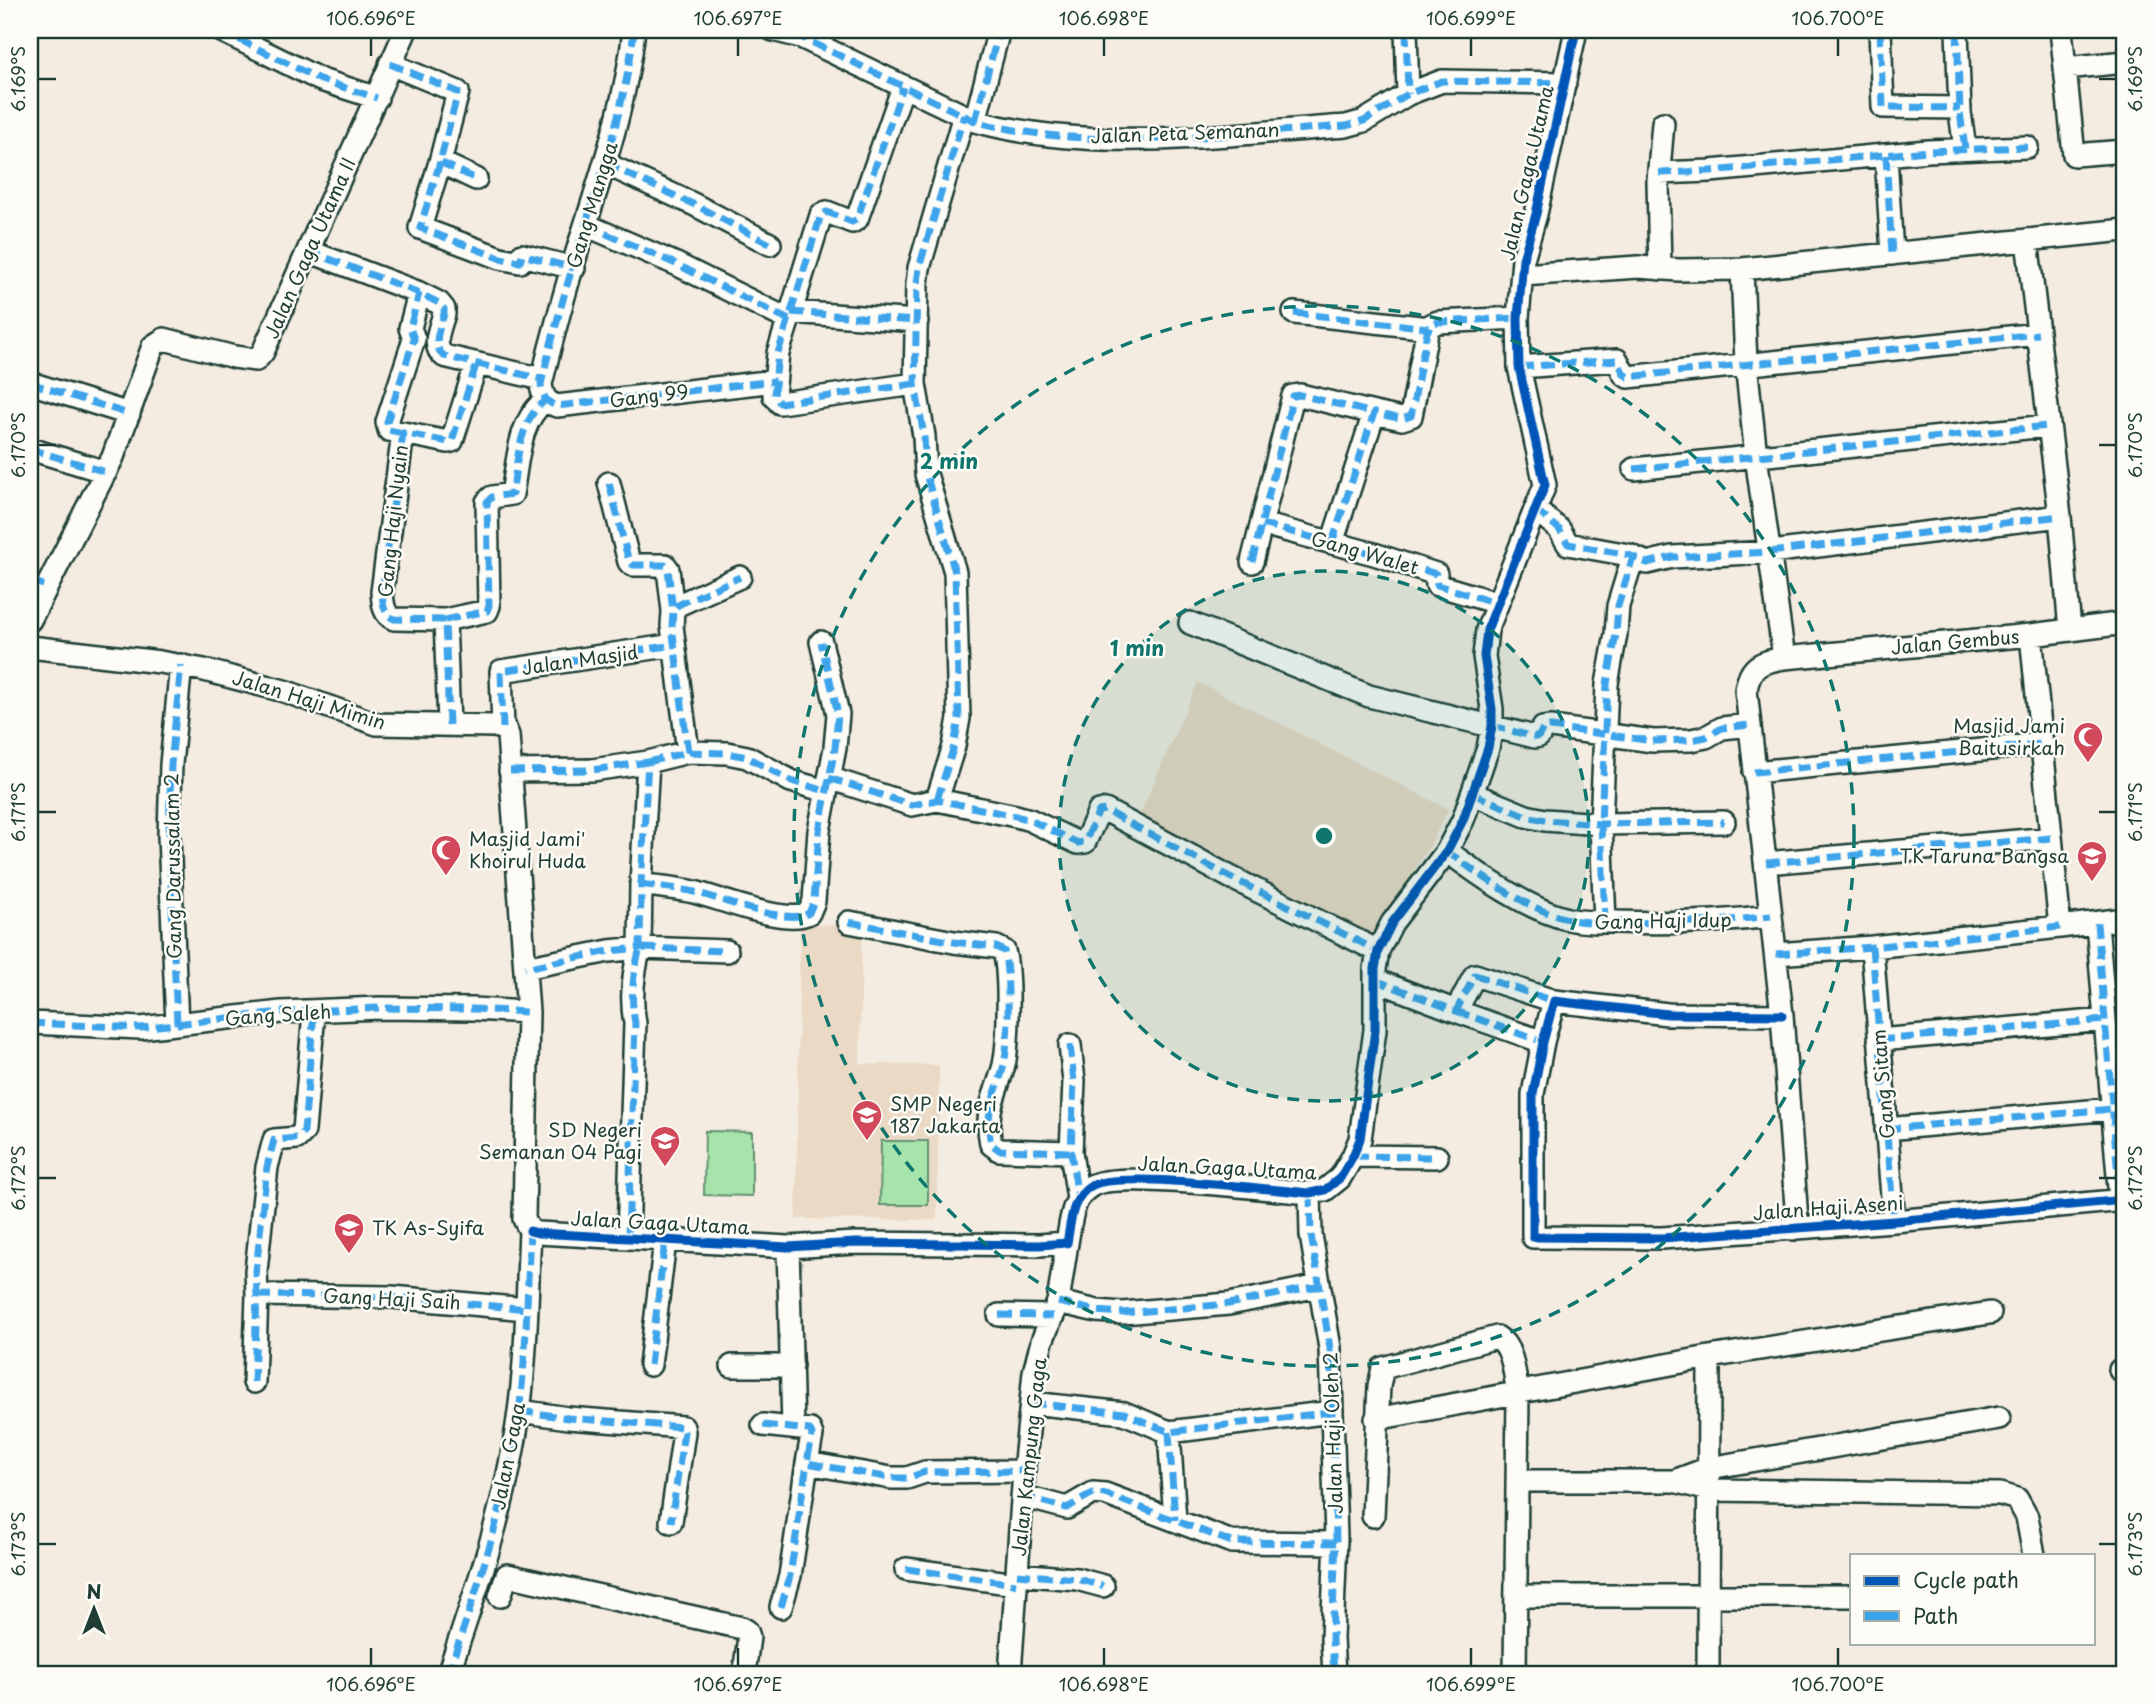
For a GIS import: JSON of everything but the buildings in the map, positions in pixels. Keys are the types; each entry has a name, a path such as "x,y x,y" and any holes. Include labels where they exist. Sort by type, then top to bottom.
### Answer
{"street":[{"path":"220,30 321,80 377,98"},
{"name":"Jalan Gaga Utama II","path":"30,620 38,584 106,471 153,346 164,338 234,357 256,360 263,352 406,30"},
{"name":"Gang Mangga","path":"544,389 554,326 606,164 631,63 634,30"},
{"name":"Jalan Peta Semanan","path":"774,30 802,34 903,87 970,118 1004,129 1083,137 1168,138 1346,126 1377,115 1408,94 1442,81 1565,83"},
{"path":"937,800 954,746 959,718 955,572 926,474 924,436 915,384 919,268 999,30"},
{"path":"1406,30 1408,94"},
{"name":"Jalan Gaga Utama","path":"1078,1199 1091,1186 1108,1180 1185,1182 1310,1193 1325,1190 1335,1183 1353,1156 1361,1132 1375,1030 1378,951 1392,923 1447,851 1473,794 1492,726 1492,709 1483,656 1487,630 1545,485 1519,368 1518,318 1523,259 1536,214 1576,30"},
{"path":"1880,30 1883,107 1960,108"},
{"path":"1957,30 1960,108 1965,149"},
{"path":"2061,30 2074,155 2125,151"},
{"path":"2065,68 2125,62"},
{"path":"390,64 458,92 420,228 500,258 520,262 522,255 574,268"},
{"path":"903,87 857,219 852,222 827,212 821,215 778,353 774,396 780,403 915,384"},
{"path":"1660,269 1657,217 1663,123"},
{"path":"1659,173 1710,172 1886,155 2027,147"},
{"path":"1886,155 1892,254"},
{"path":"440,162 475,179"},
{"path":"606,164 693,204 770,244"},
{"path":"586,225 790,316 917,321"},
{"path":"1522,275 1638,267 1742,269 2125,230"},
{"path":"2027,240 2060,516 2070,630"},
{"path":"308,251 439,303 444,309 437,347"},
{"path":"1742,269 1746,363 1756,457 1784,658"},
{"path":"403,433 389,430 387,422 414,339 410,328 419,293"},
{"path":"1294,313 1429,328 1438,322 1518,318"},
{"path":"1252,562 1293,396 1300,395 1402,419 1410,416 1429,328"},
{"path":"1519,368 1617,360 1628,377 2038,334"},
{"path":"414,339 437,347 444,356 544,389 527,423 512,494 492,497 486,502 489,606 486,611 445,620 449,725"},
{"name":"Gang Haji Nyain","path":"445,620 388,617 383,608 382,592 403,433 452,441 476,365"},
{"name":"Gang 99","path":"544,389 556,406 775,381"},
{"path":"30,383 129,414"},
{"path":"1332,543 1374,413"},
{"path":"1634,469 2048,426"},
{"path":"30,449 106,471"},
{"path":"609,482 629,562 633,565 666,565 668,569 674,645 688,752"},
{"path":"1536,510 1559,529 1568,544 1633,557 1647,563 1672,556 1770,552 2060,516"},
{"name":"Gang Walet","path":"1262,524 1436,575 1437,585 1497,603"},
{"path":"1605,922 1601,824 1607,684 1618,606 1633,557"},
{"path":"673,611 678,605 740,577"},
{"path":"1190,623 1369,696 1535,737 1539,736 1543,728 1551,727 1653,741 1691,740 1706,737 1722,728 1750,725"},
{"name":"Jalan Gembus","path":"1798,1226 1782,1015 1754,772 1746,690 1748,678 1755,668 1765,662 1784,658 2031,635 2125,623"},
{"path":"2031,635 2060,927"},
{"path":"640,884 693,892 762,912 804,916 813,908 819,831 835,748 838,714 821,642"},
{"name":"Jalan Masjid","path":"503,728 501,671 674,645"},
{"name":"Jalan Haji Mimin","path":"30,647 181,665 268,686 377,724 503,728"},
{"name":"Gang Darussalam 2","path":"177,1024 169,836 171,764 181,665"},
{"path":"503,728 508,735 528,1012 524,1219 530,1231"},
{"path":"1754,772 2043,744"},
{"path":"510,771 592,771 704,751 747,757 790,781 828,785 912,804 937,800 1030,820 1081,843 1085,842 1099,811 1105,810 1230,877 1378,951"},
{"path":"628,1238 635,1023 632,1000 640,948 640,884 648,762"},
{"path":"1473,794 1526,816 1545,820 1601,824 1724,822"},
{"path":"1766,863 2051,838"},
{"name":"Gang Haji Idup","path":"1447,851 1474,871 1538,909 1566,919 1586,923 1639,923 1771,916"},
{"path":"1776,954 1872,947 2125,919"},
{"path":"849,922 954,942 996,947 1004,951 1008,1027 1004,1062 988,1114 991,1144 999,1150 1071,1152"},
{"path":"2097,923 2112,1109 2123,1200"},
{"name":"Gang Sitam","path":"1872,947 1894,1221"},
{"path":"525,968 609,951 640,948 727,951"},
{"path":"1456,1011 1475,975 1554,1000 1668,1014 1782,1015"},
{"path":"1375,980 1543,1042 1554,1000"},
{"name":"Gang Saleh","path":"30,1023 142,1028 256,1014 380,1008 528,1012"},
{"path":"254,1382 256,1271 272,1143 277,1138 301,1136 304,1131 314,1012"},
{"path":"1879,1040 2105,1020"},
{"name":"Jalan Haji Aseni","path":"1543,1042 1533,1094 1533,1237 1662,1238 1894,1221 2123,1200"},
{"path":"1067,1243 1078,1199 1071,1152 1074,1081 1070,1045"},
{"path":"1886,1129 2112,1109"},
{"path":"1353,1156 1437,1157"},
{"name":"Jalan Haji Oleh 2","path":"1310,1193 1311,1235 1329,1340 1336,1543 1332,1639 1334,1674"},
{"name":"Jalan Gaga Utama","path":"530,1231 788,1247 855,1243 1067,1243"},
{"name":"Jalan Gaga","path":"448,1674 480,1578 507,1479 520,1411 530,1231"},
{"path":"650,1366 665,1241"},
{"name":"Jalan Kampung Gaga","path":"1010,1674 1022,1496 1034,1372 1042,1340 1055,1309 1067,1243"},
{"path":"788,1247 793,1427"},
{"path":"999,1315 1055,1309 1122,1313 1229,1304 1318,1286"},
{"name":"Gang Haji Saih","path":"257,1295 392,1297 527,1309"},
{"path":"1376,1419 1709,1357 1990,1313"},
{"path":"1373,1516 1376,1419 1383,1368 1497,1337 1503,1340 1509,1350 1518,1393 1515,1674"},
{"path":"1708,1674 1709,1357"},
{"path":"732,1366 792,1366"},
{"path":"1031,1403 1124,1413 1169,1432 1332,1412"},
{"path":"520,1411 568,1418 683,1427 671,1522"},
{"path":"1674,1481 1709,1468 1999,1418"},
{"path":"763,1425 810,1430 812,1435 790,1576 781,1607"},
{"path":"1169,1432 1175,1520"},
{"path":"807,1463 891,1478 907,1478 925,1472 1024,1471"},
{"path":"1518,1481 1674,1481 1709,1490 2000,1494 2017,1499 2027,1517 2034,1554"},
{"path":"1022,1496 1067,1508 1093,1493 1099,1493 1232,1542 1336,1543"},
{"path":"500,1596 510,1565 742,1628 747,1631 749,1637 744,1674"},
{"path":"906,1569 1016,1579 1076,1579 1103,1586"},
{"path":"1516,1596 1850,1596"}],"shaded area":[{"path":"1198,682 1448,809 1431,844 1370,941 1136,823"},
{"name":"SMP Negeri 187 Jakarta","path":"800,925 862,925 860,1064 939,1065 937,1220 796,1219"}],"green space":[{"path":"705,1131 752,1132 752,1196 704,1195"},
{"path":"881,1141 928,1141 928,1205 880,1205"}],"marked path":[{"path":"220,30 321,80 377,98"},
{"path":"634,30 615,128 568,283 541,384 544,395 547,401 557,406 775,381"},
{"path":"773,30 801,37 975,121 1066,137 1160,139 1346,126 1364,121 1408,94 1442,81 1565,83"},
{"path":"975,121 999,30"},
{"path":"1406,30 1408,94"},
{"path":"1880,30 1883,107 1960,108"},
{"path":"1957,30 1960,112 1965,149"},
{"path":"390,64 458,92 440,162 476,179"},
{"path":"791,312 821,215 827,212 852,222 857,219 903,87"},
{"path":"937,800 954,746 959,718 955,572 926,474 924,436 915,384 917,284 919,268 964,115"},
{"path":"1659,173 1710,171 1928,151 2027,147"},
{"path":"1886,155 1892,254"},
{"path":"440,162 420,228 500,258 520,262 522,255 574,268"},
{"path":"606,164 693,204 770,244"},
{"path":"586,225 676,264 789,320"},
{"path":"308,251 417,292 439,303 444,314 437,342 444,356 542,379"},
{"path":"403,433 389,430 387,422 414,339 410,328 419,293"},
{"path":"915,384 780,403 774,396 778,353 791,312 917,321"},
{"path":"1294,313 1429,328"},
{"path":"1332,543 1374,413 1402,419 1411,416 1427,332 1431,325 1438,322 1518,318"},
{"path":"1519,367 1617,360 1628,377 2038,334"},
{"path":"449,725 445,620 394,619 386,611 382,592 403,433 452,441 476,365"},
{"path":"30,383 129,414"},
{"path":"1252,562 1293,396 1300,395 1374,413"},
{"path":"445,620 487,611 487,502 492,497 512,494 525,430 537,408 546,400"},
{"path":"1634,469 2047,426"},
{"path":"30,449 106,472"},
{"path":"609,483 629,562 633,565 665,565 668,569 673,611"},
{"path":"1536,510 1559,529 1568,544 1629,555 1647,563 1672,557 1770,552 2060,516"},
{"path":"1262,524 1436,574 1437,585 1497,603"},
{"path":"1605,922 1601,824 1607,684 1618,606 1633,557"},
{"path":"688,752 672,626 673,611 678,605 740,577"},
{"path":"30,581 47,586"},
{"path":"641,884 694,892 770,914 799,916 809,913 814,901 819,831 835,748 838,714 821,642"},
{"path":"503,728 501,671 674,645"},
{"path":"177,1024 169,836 171,764 181,665"},
{"path":"1492,726 1535,737 1539,736 1543,728 1551,727 1653,741 1691,740 1706,737 1722,728 1750,725"},
{"path":"1754,772 2043,744"},
{"path":"648,762 688,752 727,753 747,757 791,781 826,791"},
{"path":"510,771 592,770 648,762 640,948 609,951 525,968"},
{"path":"829,778 912,805 937,800 1016,816 1078,843 1085,842 1099,811 1105,810 1230,877 1378,951"},
{"path":"1473,794 1526,816 1545,820 1601,824 1724,822"},
{"path":"1766,863 2051,838"},
{"path":"1447,851 1521,900 1574,920 1674,923 1771,916"},
{"path":"849,922 954,942 996,947 1004,951 1008,990 1007,1040 1004,1065 990,1112 991,1144 999,1150 1071,1152"},
{"path":"2097,923 2120,1200"},
{"path":"1776,954 1872,947 2060,927"},
{"path":"1872,947 1894,1221"},
{"path":"628,1238 635,1023 633,994 640,948 727,951"},
{"path":"1375,980 1456,1011 1475,975 1554,1001"},
{"path":"30,1023 141,1028 281,1012 380,1008 528,1012"},
{"path":"1456,1011 1543,1042"},
{"path":"254,1382 256,1271 267,1167 274,1140 297,1138 304,1131 314,1012"},
{"path":"1879,1040 2105,1020"},
{"path":"1070,1045 1074,1081 1071,1152 1078,1199"},
{"path":"1886,1129 2112,1109"},
{"path":"1353,1156 1437,1157"},
{"path":"1310,1193 1311,1235 1330,1348 1336,1538 1332,1639 1334,1674"},
{"path":"448,1674 490,1545 514,1446 524,1367 530,1231"},
{"path":"650,1365 665,1241"},
{"path":"1058,1302 1097,1311 1122,1313 1229,1304 1319,1286"},
{"path":"257,1295 392,1297 527,1309"},
{"path":"999,1315 1053,1316"},
{"path":"1031,1403 1124,1413 1169,1432 1332,1412"},
{"path":"520,1411 568,1418 683,1427 671,1522"},
{"path":"763,1425 810,1430 812,1435 807,1463 891,1478 907,1478 925,1472 1024,1471"},
{"path":"1169,1432 1175,1520"},
{"path":"781,1607 790,1576 807,1463"},
{"path":"1022,1496 1067,1508 1093,1493 1105,1494 1232,1542 1336,1543"},
{"path":"906,1569 1016,1584"},
{"path":"1017,1574 1077,1579 1103,1586"}],"cycle path":[{"path":"530,1231 788,1247 855,1243 1039,1245 1067,1243 1073,1211 1079,1197 1091,1186 1106,1182 1161,1180 1310,1193 1325,1190 1340,1178 1360,1139 1375,1030 1375,969 1378,951 1392,923 1447,851 1463,820 1488,748 1492,726 1484,656 1487,630 1545,485 1519,367 1518,318 1523,259 1536,214 1576,30"},
{"path":"1782,1015 1668,1014 1554,1001 1533,1094 1533,1237 1662,1238 2125,1200"}],"place":[{"name":"Masjid Jami Baitusirkah","path":"2088,764"},
{"name":"Masjid Jami' Khoirul Huda","path":"446,877"},
{"name":"TK Taruna Bangsa","path":"2092,883"},
{"name":"SMP Negeri 187 Jakarta","path":"867,1142"},
{"name":"SD Negeri Semanan 04 Pagi","path":"665,1168"},
{"name":"TK As-Syifa","path":"349,1255"}]}
